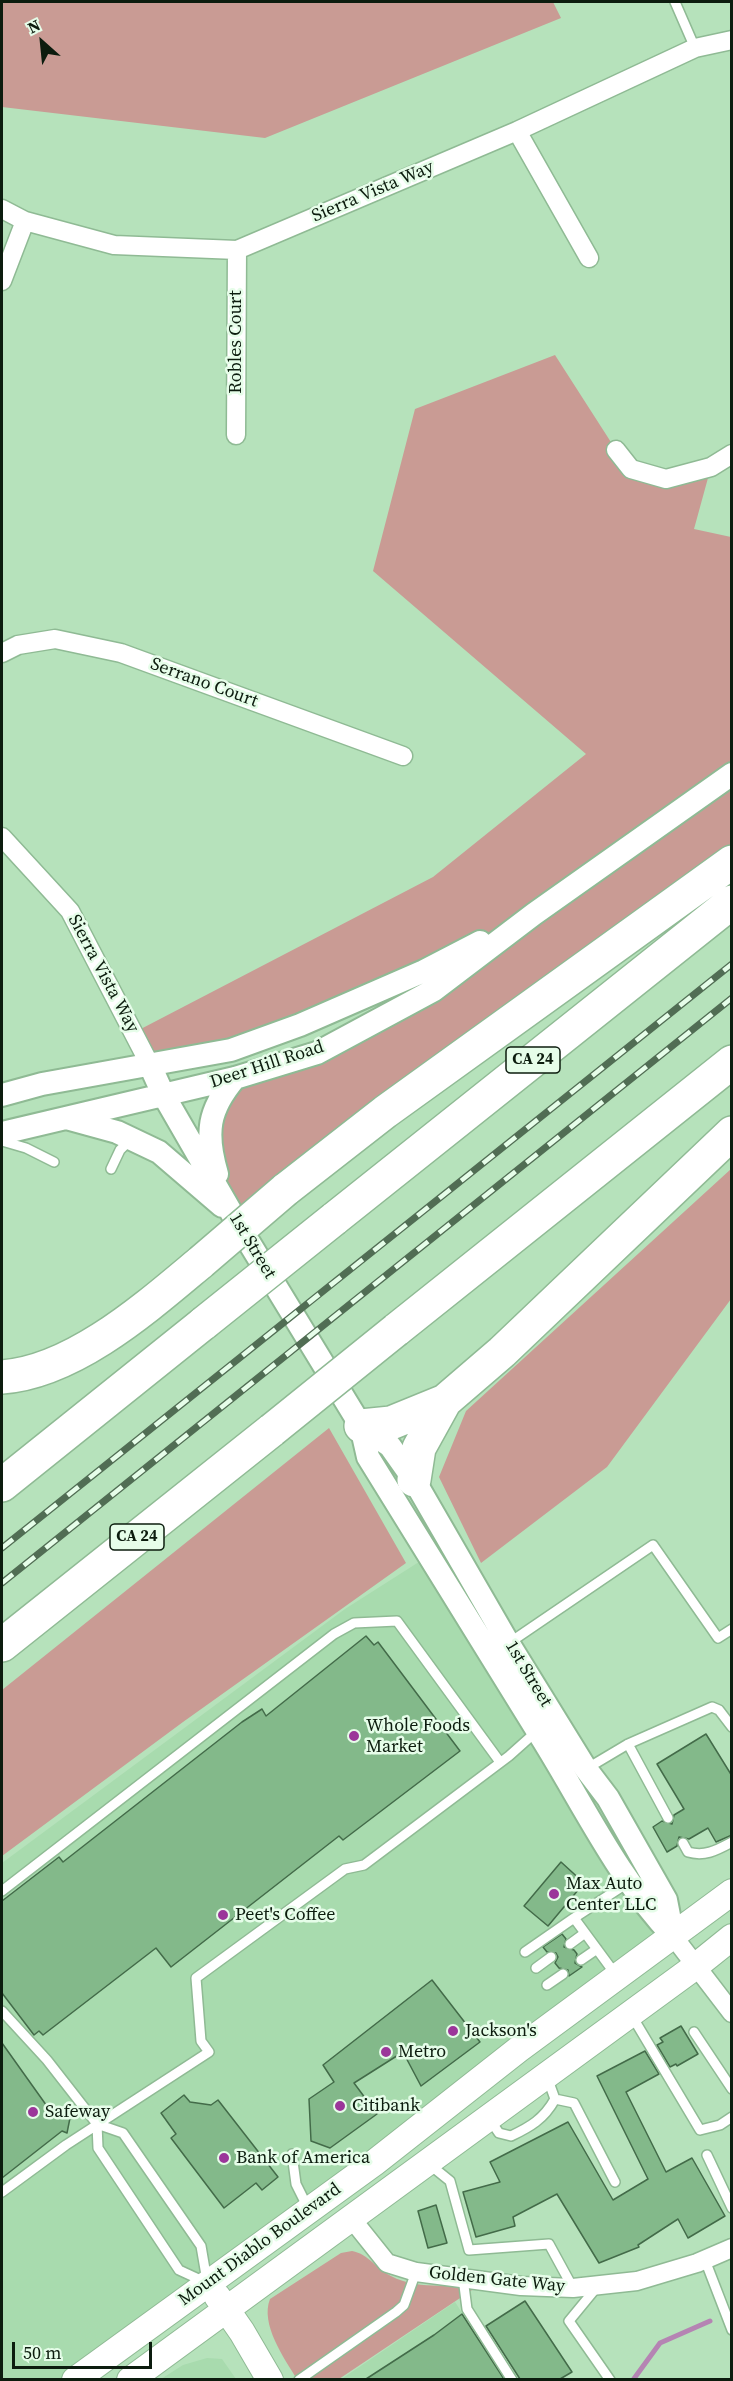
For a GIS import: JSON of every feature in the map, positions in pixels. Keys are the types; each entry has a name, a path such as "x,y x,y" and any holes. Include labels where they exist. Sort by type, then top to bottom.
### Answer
{"highway":[{"path":"2,1377 37,1371 70,1356 140,1310 201,1262 285,1190 385,1112 732,862"},
{"name":"CA 24","path":"2,1485 732,902"},
{"name":"CA 24","path":"2,1645 732,1062"},
{"path":"362,1426 391,1423 445,1401 502,1352 732,1133"},
{"path":"414,1480 419,1448 445,1401"}],"main road":[{"name":"Mount Diablo Boulevard","path":"75,2379 374,2163 519,2049 732,1892"},
{"name":"Mount Diablo Boulevard","path":"130,2379 631,2014 732,1937"},
{"path":"208,2283 270,2379"}],"street":[{"name":"Sierra Vista Way","path":"2,209 25,221 114,245 237,250 517,131 695,48 732,40"},
{"path":"517,131 589,258"},
{"path":"2,281 25,221"},
{"name":"Robles Court","path":"236,435 237,250"},
{"path":"616,450 631,469 666,479 711,467 732,454"},
{"name":"Serrano Court","path":"2,653 18,645 55,639 121,653 403,756"},
{"name":"Deer Hill Road","path":"2,1133 61,1117 235,1078 317,1053 434,990 534,914 732,774"},
{"name":"Sierra Vista Way","path":"2,837 70,911 149,1063"},
{"name":"Deer Hill Road","path":"2,1095 149,1063 231,1050 300,1025 424,970 534,914"},
{"name":"1st Street","path":"149,1063 164,1094 229,1207 362,1426 368,1457 648,1910 674,1936 732,2013"},
{"path":"229,1207 212,1156 211,1122 218,1099 235,1078"},
{"path":"61,1117 85,1122 132,1139 159,1152 229,1207"},
{"name":"1st Street","path":"362,1426 390,1446 414,1480 514,1651 586,1769 608,1798 666,1900 674,1936"},
{"path":"539,1734 559,1747 569,1763 586,1769"},
{"name":"Golden Gate Way","path":"351,2218 387,2263 416,2272 521,2286 573,2288 637,2281 732,2248"}],"lane":[{"path":"675,2 695,48"},
{"path":"111,1169 120,1150 132,1139"},
{"path":"2,1142 26,1148 54,1162"},
{"path":"2,2192 97,2124 209,2052 201,2041 196,1978 345,1869 364,1865 539,1734 535,1710 524,1686 514,1651 653,1545 718,1638 732,1629"},
{"path":"2,1891 334,1634 354,1623 397,1621 500,1762"},
{"path":"586,1769 628,1744 712,1707 719,1710 732,1727"},
{"path":"628,1744 668,1818"},
{"path":"683,1843 688,1852 696,1854 712,1853 732,1842"},
{"path":"525,1952 631,1881"},
{"path":"574,1918 618,1977"},
{"path":"570,1944 585,1933"},
{"path":"581,1960 597,1949"},
{"path":"536,1968 551,1957"},
{"path":"547,1985 563,1974"},
{"path":"2,2012 46,2060 97,2124 123,2133 201,2246 208,2283"},
{"path":"631,2014 700,2130 720,2125 732,2117"},
{"path":"694,2032 732,2089"},
{"path":"488,2118 499,2133 511,2136 532,2126 548,2113 555,2099 546,2075"},
{"path":"555,2099 573,2103 615,2182"},
{"path":"97,2124 98,2148 179,2270 208,2283"},
{"path":"292,2154 296,2184 308,2209"},
{"path":"707,2155 732,2208"},
{"path":"427,2162 450,2181 469,2250 549,2244 573,2288"},
{"path":"705,2259 732,2330"},
{"path":"299,2379 404,2305 416,2272"},
{"path":"463,2278 467,2309 512,2379"},
{"path":"598,2285 570,2321 610,2379"}],"shaded area":[{"path":"2,2 553,2 561,18 265,138 2,107"},
{"path":"555,355 616,450 666,479 711,467 694,529 731,537 731,845 234,1216 224,1199 218,1099 317,1053 530,917 300,1025 149,1063 135,1032 433,877 586,754 373,571 415,409"},
{"path":"731,1169 731,1299 607,1467 481,1563 439,1477 466,1411"},
{"path":"329,1428 406,1563 183,1722 2,1856 2,1690"},
{"path":"422,1560 663,1950 67,2379 2,2379 2,1863 345,1609"},
{"path":"352,2251 368,2258 391,2276 412,2283 435,2286 481,2284 339,2379 297,2379 280,2351 271,2330 268,2319 270,2299 341,2253"},
{"path":"455,2302 505,2379 340,2380"},
{"path":"207,2358 222,2359 236,2379 161,2379 183,2365"}],"building":[{"path":"366,1636 374,1645 378,1642 460,1751 343,1840 339,1836 171,1967 156,1948 43,2035 39,2031 34,2035 2,1993 2,1901 59,1857 63,1862 242,1722 262,1709 266,1716"},
{"path":"706,1734 732,1776 732,1835 716,1842 708,1828 689,1839 679,1837 677,1846 667,1852 653,1827 662,1821 672,1824 674,1815 684,1809 657,1764"},
{"name":"Max Auto Center LLC","path":"561,1862 584,1883 548,1926 524,1906"},
{"path":"562,1934 566,1939 564,1947 574,1950 577,1954 575,1963 582,1967 569,1976 568,1970 559,1968 555,1963 558,1957 556,1953 547,1952 543,1947"},
{"path":"432,1980 480,2042 421,2086 403,2052 354,2083 377,2114 330,2148 311,2141 309,2099 334,2082 323,2065"},
{"path":"681,2026 698,2054 677,2066 676,2064 670,2067 657,2045 663,2042 660,2038"},
{"name":"Safeway","path":"2,2043 49,2109 71,2113 67,2133 62,2131 2,2178"},
{"path":"645,2051 659,2074 626,2092 666,2172 692,2158 725,2216 688,2238 678,2219 638,2245 639,2247 599,2263 557,2194 513,2217 515,2226 476,2237 463,2192 500,2182 490,2162 568,2122 613,2200 648,2179 597,2076"},
{"name":"Bank of America","path":"184,2095 190,2102 211,2105 218,2100 278,2177 262,2190 256,2183 224,2208 171,2138 176,2134 161,2113"},
{"path":"436,2205 447,2243 428,2248 418,2211"},
{"path":"525,2301 572,2372 560,2379 520,2379 486,2326"},
{"path":"462,2314 504,2379 366,2379 434,2335"}],"waterway":[{"path":"633,2380 660,2343 710,2321"}],"railway":[{"path":"2,1548 732,964"},
{"path":"2,1583 732,998"}],"place":[{"name":"Whole Foods Market","path":"354,1736"},
{"name":"Max Auto Center LLC","path":"554,1894"},
{"name":"Peet's Coffee","path":"223,1915"},
{"name":"Jackson's","path":"453,2031"},
{"name":"Metro","path":"386,2052"},
{"name":"Citibank","path":"340,2106"},
{"name":"Safeway","path":"33,2112"},
{"name":"Bank of America","path":"224,2158"}]}
